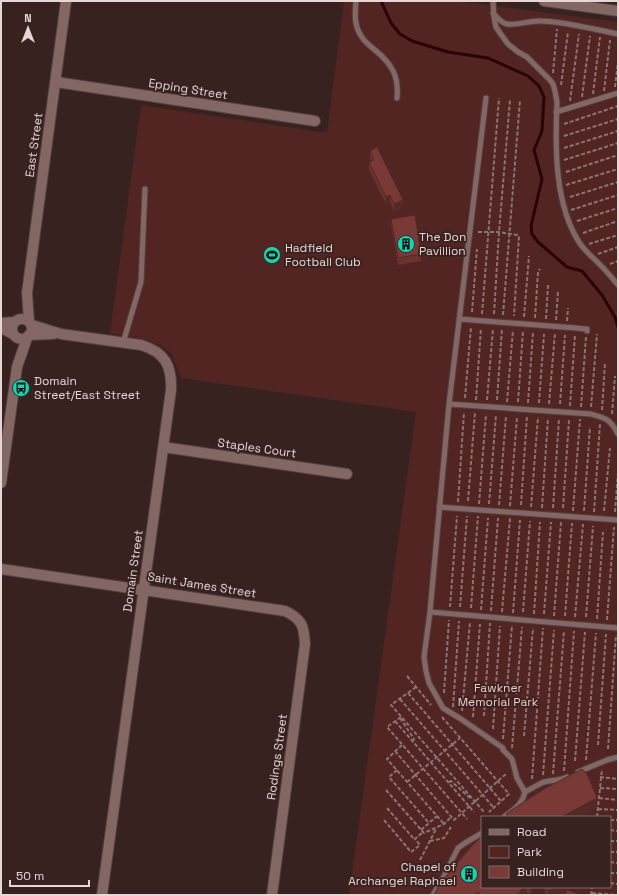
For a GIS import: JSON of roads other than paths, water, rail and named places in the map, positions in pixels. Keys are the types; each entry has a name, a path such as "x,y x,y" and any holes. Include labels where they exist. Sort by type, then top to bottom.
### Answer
{"street":[{"name":"East Street","path":"30,323 27,293 66,1"},
{"path":"544,1 618,11"},
{"name":"Epping Street","path":"56,82 315,121"},
{"name":"East Street","path":"15,321 27,293"},
{"path":"1,323 23,318 30,323 32,331 28,337 17,367 1,483"},
{"path":"15,321 11,328 14,335 17,367"},
{"name":"Domain Street","path":"30,323 61,334 148,347 160,355 168,367 171,379 171,390 102,895"},
{"path":"1,328 21,339 28,337"},
{"name":"Domain Street","path":"28,337 61,334"},
{"name":"Staples Court","path":"163,447 347,474"},
{"name":"Saint James Street","path":"1,569 285,611 296,617 301,622"},
{"name":"Rodings Street","path":"272,895 305,644 305,633 301,622"}],"lane":[{"path":"356,1 355,17 359,34 364,41 381,55 395,73 397,82 397,98"},
{"path":"493,1 493,13 496,27 504,39 518,52 527,57 552,82 556,95 556,151 562,200 574,235 586,252 618,285"},
{"path":"493,13 506,24 537,21 558,22 618,34"},
{"path":"556,112 616,93"},
{"path":"486,98 449,404 430,612 424,657 429,683 443,708 503,748 503,750 512,759 517,778 526,792"},
{"path":"122,343 140,282 145,189"},
{"path":"459,319 566,327 586,329 587,331"},
{"path":"449,404 517,410 591,414 606,419 618,434"},
{"path":"439,507 616,520"},
{"path":"430,612 618,628"},
{"path":"505,816 518,806 524,799 526,792 536,785 564,779 618,757"},
{"path":"432,895 443,878 458,848 481,834"}],"waterway":[{"path":"381,1 391,23 400,34 412,41 448,52 488,58 528,76 539,86 544,97 542,131 534,150 542,179 531,226 532,234 538,242 567,267 582,271 602,295 615,317 618,327"}],"place":[{"name":"The Don Pavillion","path":"406,244"},
{"name":"Hadfield Football Club","path":"272,255"},
{"name":"Domain Street/East Street","path":"21,388"},
{"name":"Chapel of Archangel Raphael","path":"469,874"}],"park label":[{"name":"Fawkner Memorial Park","path":"498,695"}]}
